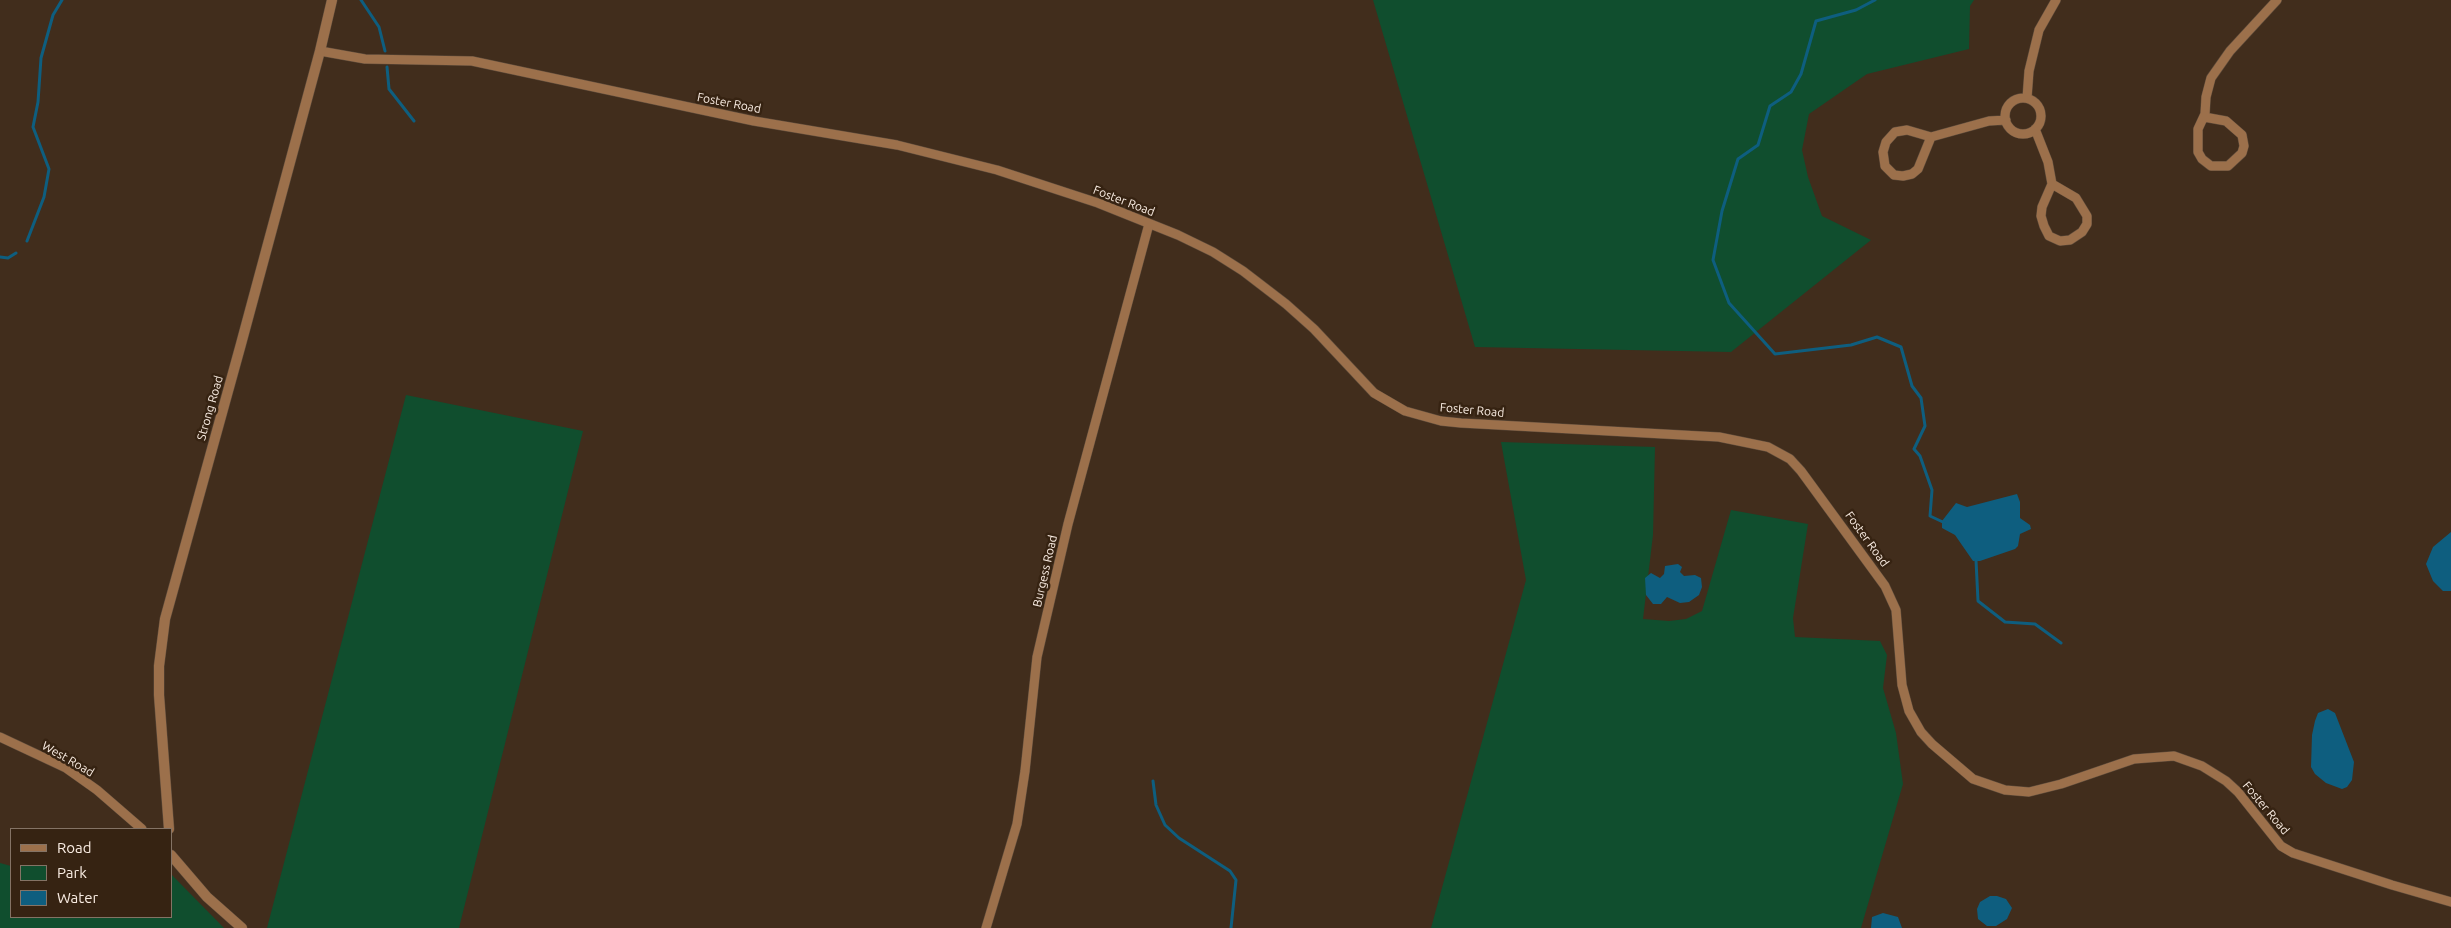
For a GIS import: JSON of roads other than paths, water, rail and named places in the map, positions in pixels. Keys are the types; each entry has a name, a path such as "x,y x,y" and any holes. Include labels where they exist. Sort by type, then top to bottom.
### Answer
{"street":[{"name":"Strong Road","path":"169,828 159,695 159,666 164,620 320,51 332,0"},
{"path":"2027,98 2030,71 2039,30 2056,0"},
{"path":"2204,117 2226,121 2242,136 2244,146 2242,153 2228,166 2211,166 2202,160 2198,152 2198,129 2204,117 2211,78 2230,52 2277,0"},
{"name":"Foster Road","path":"320,51 366,59 472,61 754,121 897,145 1005,173 1098,204 1149,224 1197,244 1243,271 1314,329 1374,393 1405,411 1441,421 1461,423 1719,437 1768,447 1790,459 1875,570 1892,597 1899,624 1902,685 1909,711 1915,722 1945,757 1973,779 1996,788 2029,792 2061,784 2134,759 2174,756 2202,766 2226,781 2238,792 2281,846 2293,853 2451,902"},
{"path":"2027,98 2034,102 2041,113 2039,126 2024,134 2013,131 2006,120 2006,111 2013,101 2027,98"},
{"path":"1931,137 1918,169 1912,174 1894,175 1885,166 1882,152 1886,142 1895,132 1907,130 1931,137 1989,121 2006,120"},
{"path":"2036,129 2048,162 2052,184 2042,207 2041,216 2044,226 2049,236 2060,241 2070,240 2082,232 2087,224 2087,216 2076,198 2052,184"},
{"name":"Burgess Road","path":"986,928 1017,824 1026,771 1037,657 1068,524 1149,224"},
{"name":"West Road","path":"0,737 66,768 96,790 141,828"},
{"path":"172,856 207,897 242,928"}],"water":[{"path":"2017,494 2020,502 2020,518 2030,525 2031,529 2020,534 2018,546 2015,549 1980,561 1973,561 1955,535 1942,528 1942,521 1956,503 1967,507"},
{"path":"2451,532 2451,591 2443,591 2433,581 2426,564 2433,547"},
{"path":"1678,564 1682,567 1680,572 1684,576 1695,575 1701,578 1702,587 1699,595 1689,602 1680,603 1667,597 1661,604 1653,604 1646,595 1645,578 1651,573 1660,578 1664,574 1665,566"},
{"path":"2328,709 2335,713 2354,762 2352,780 2347,787 2342,789 2326,783 2315,774 2311,767 2312,735 2315,721 2318,713"},
{"path":"1990,896 2006,899 2012,908 2007,919 1996,926 1987,926 1978,919 1977,909 1980,902"},
{"path":"1883,913 1898,917 1902,928 1871,928 1872,917"}],"waterway":[{"path":"27,241 44,197 49,169 33,127 38,102 41,58 53,15 62,0"},
{"path":"361,0 379,27 385,51"},
{"path":"1875,0 1856,10 1816,21 1801,74 1791,92 1770,106 1758,145 1738,159 1722,211 1713,260 1729,303 1775,354 1851,345 1877,337 1901,347 1912,386 1921,398 1925,426 1914,449 1920,456 1932,490 1930,516 1945,523"},
{"path":"387,67 389,89 414,121"},
{"path":"0,257 8,258 16,253"},
{"path":"1976,560 1978,601 2005,622 2035,624 2061,643"},
{"path":"1153,781 1156,805 1165,825 1179,838 1230,871 1236,880 1231,928"}]}
